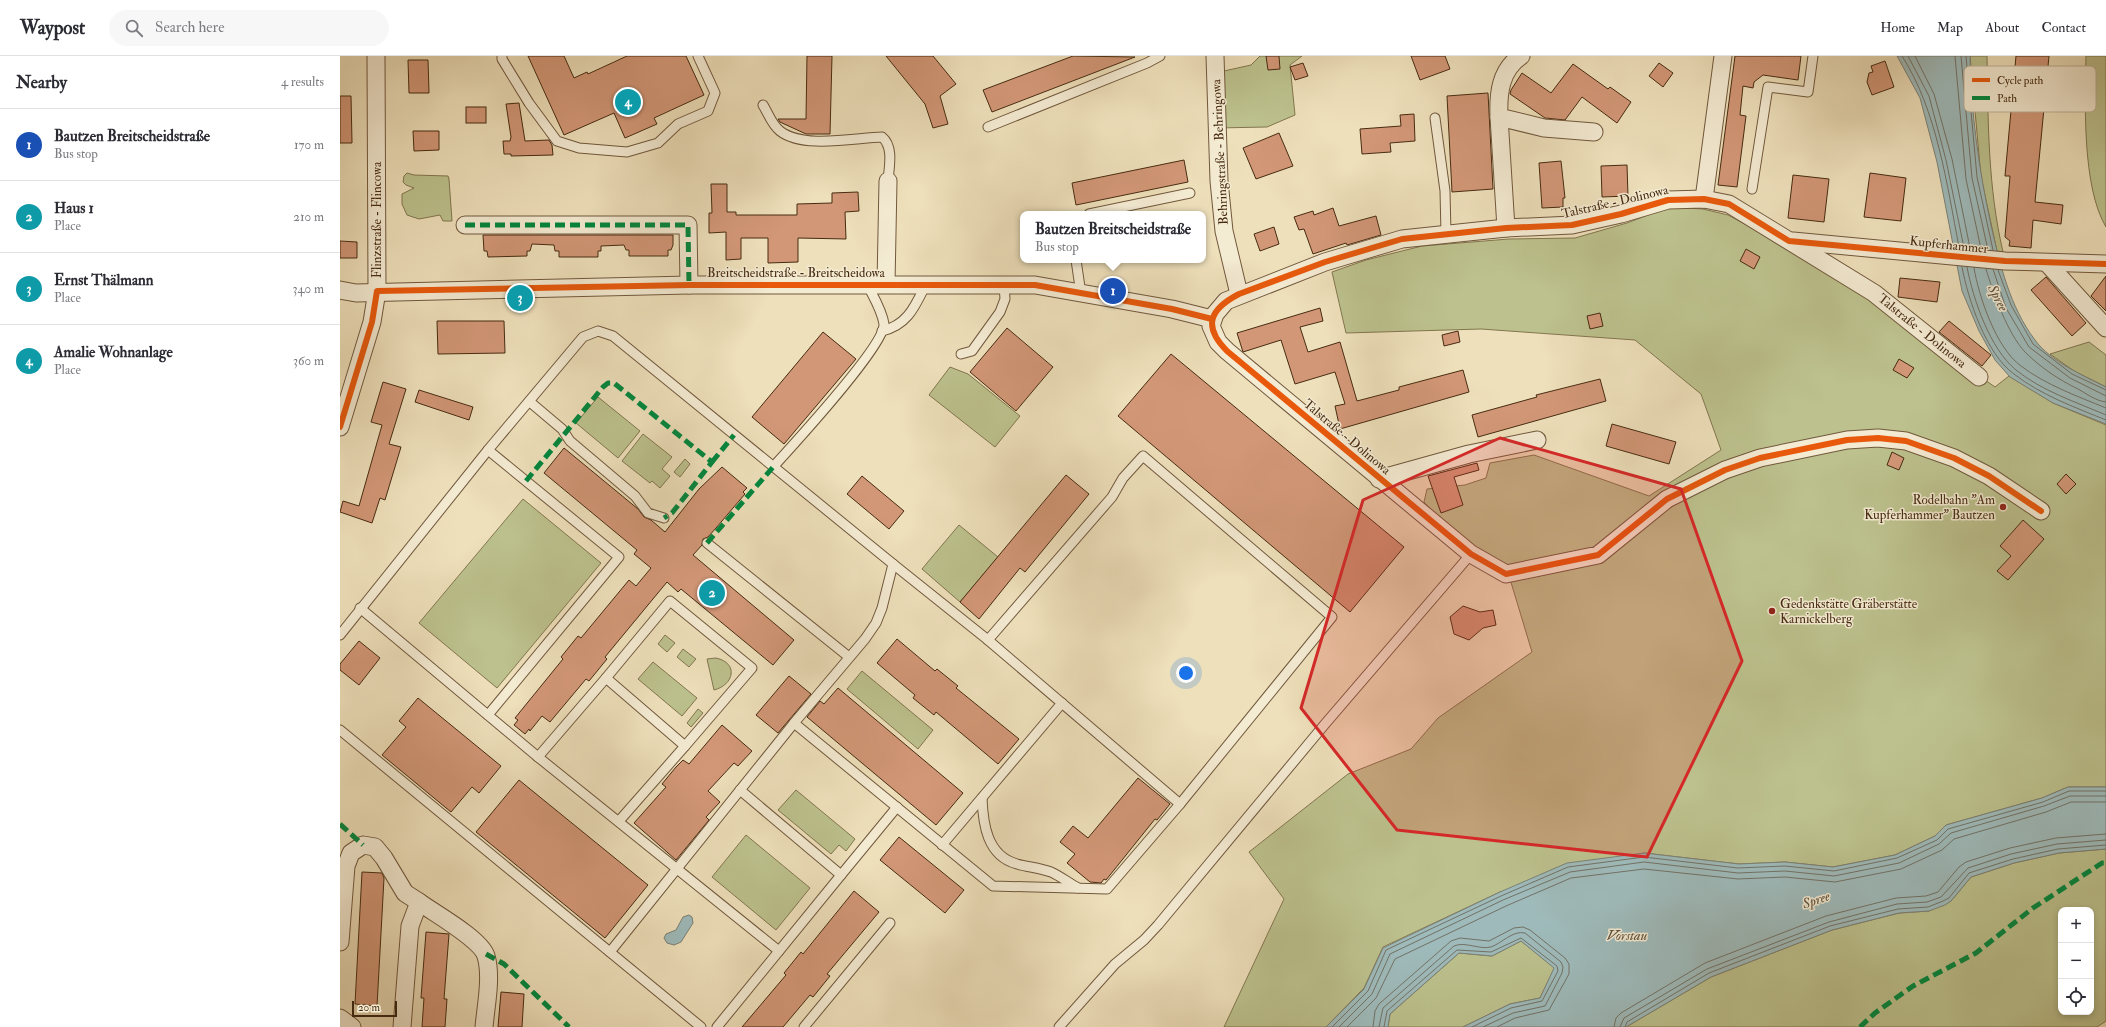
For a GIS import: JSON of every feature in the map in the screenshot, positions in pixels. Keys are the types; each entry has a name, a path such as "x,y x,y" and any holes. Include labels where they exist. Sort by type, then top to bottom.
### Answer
{"street":[{"name":"Flinzstraße - Flincowa","path":"340,427 372,322 377,291 376,56"},
{"name":"Behringstraße - Behringowa","path":"1215,56 1220,188 1224,232 1239,294"},
{"path":"1506,228 1499,117 1501,81 1516,59 1521,56"},
{"path":"1704,199 1723,56"},
{"path":"1499,117 1544,128 1594,132"},
{"path":"886,284 888,182"},
{"name":"Talstraße - Dolinowa","path":"1979,377 1874,293 1729,204 1704,199 1668,200 1622,214 1572,225 1506,228 1402,239 1325,262 1239,294 1226,301 1212,319 1211,326 1218,342 1227,351 1379,479 1471,554 1506,574 1598,555 1667,499 1725,470 1760,458 1847,440 1878,438 1906,441 1954,458 1989,476 2041,511"},
{"path":"465,225 688,225 689,285"},
{"name":"Kupferhammer","path":"1789,240 2005,261 2106,264"},
{"path":"2047,263 2106,328"},
{"name":"Breitscheidstraße - Breitscheidowa","path":"340,290 356,293 377,291 689,285 1035,285 1172,310 1212,319"},
{"name":"Talstraße - Dolinowa","path":"1379,479 1469,454 1537,440"},
{"path":"340,942 346,866 350,853 363,845 375,847 384,858 405,893 473,939 486,954 488,967 484,1027"},
{"path":"402,1027 410,926 419,902"},
{"path":"340,1018 352,1027"}],"lane":[{"path":"502,56 502,60 529,103 557,141 579,148 627,152 658,143 678,124 708,111 715,93 698,56"},
{"path":"988,127 1147,63 1160,56"},
{"path":"1752,188 1768,87 1808,92 1813,56"},
{"path":"764,105 779,130 794,138 826,141 882,137 888,142 890,149 888,182"},
{"path":"1435,118 1445,192 1446,234"},
{"path":"1103,211 1190,193"},
{"path":"1076,263 1081,294"},
{"path":"774,466 861,363 879,339 884,323 867,284"},
{"path":"882,331 901,324 915,307 926,284"},
{"path":"961,354 972,350 1000,312 1005,299 1004,285"},
{"path":"340,635 360,608 488,450 530,402 583,337 598,331 612,336 774,466 892,564 988,640 1180,804"},
{"path":"530,402 562,429 570,441 635,496 648,513 664,518"},
{"path":"488,450 619,557 488,715"},
{"path":"794,723 993,886 1107,889 1180,804 1332,617 1143,456 1123,478 1112,497 988,640"},
{"path":"707,543 849,657"},
{"path":"1059,1027 1115,964 1144,940 1158,925 1325,724 1471,554"},
{"path":"610,952 876,623 882,608 892,564"},
{"path":"538,757 670,601 752,668 619,821"},
{"path":"360,608 538,757 678,868 779,951"},
{"path":"606,678 685,746"},
{"path":"942,845 1062,703"},
{"path":"340,730 701,1027"},
{"path":"740,790 841,875"},
{"path":"982,798 984,825 996,851 1015,864 1050,872 1079,888"},
{"path":"718,1027 897,807"},
{"path":"804,1027 890,923"}],"highlighted area":[{"path":"1500,438 1681,489 1742,661 1647,857 1397,830 1301,708 1363,500"}],"green space":[{"path":"1260,56 1302,56 1290,65 1295,115 1267,127 1217,128 1215,73 1251,65"},
{"path":"1970,56 1987,56 1987,66 1971,66"},
{"path":"2086,56 2106,56 2106,227 2098,210 2093,190 2087,144 2086,112 2096,112 2096,66 2086,66"},
{"path":"1975,112 1989,112 1994,204 2003,252 1997,251 1981,177"},
{"path":"407,173 414,175 448,176 452,221 443,221 440,215 419,219 407,215 402,204 402,194 414,188 403,182 404,176"},
{"path":"1669,207 1703,209 1728,215 1785,246 1865,296 1995,387 2009,376 2053,403 2106,425 2106,787 2068,787 2042,798 1946,825 1935,836 1895,855 1833,867 1785,862 1739,864 1644,853 1500,892 1383,947 1364,988 1326,1027 1224,1027 1284,899 1249,852 1348,774 1411,749 1438,718 1532,652 1510,579 1601,560 1671,504 1759,453 1598,546 1512,568 1488,561 1450,531 1424,502 1427,489 1465,485 1486,478 1490,463 1534,455 1649,496 1721,450 1701,394 1635,340 1481,329 1346,333 1332,272 1366,260 1422,246 1509,239 1575,238 1627,223"},
{"path":"2089,342 2106,355 2106,387 2074,371 2050,354"},
{"path":"950,367 968,374 1020,416 995,447 929,395"},
{"path":"598,397 640,431 618,458 576,423"},
{"path":"643,434 672,457 662,469 670,476 660,488 652,481 650,483 622,461"},
{"path":"685,459 690,464 680,477 674,472"},
{"path":"523,499 601,563 497,688 419,623"},
{"path":"959,525 998,557 960,602 922,569"},
{"path":"665,635 675,643 667,652 658,644"},
{"path":"683,649 696,659 689,667 677,657"},
{"path":"716,658 728,664 731,669 731,674 726,684 714,690 707,659"},
{"path":"653,662 697,698 682,716 638,679"},
{"path":"862,671 933,730 918,749 847,689"},
{"path":"698,709 703,713 691,727 687,723"},
{"path":"796,790 855,839 846,851 839,845 831,854 778,810"},
{"path":"746,835 810,888 776,930 712,877"},
{"path":"2106,849 2106,1021 2097,1027 1626,1027 1711,977 1832,930 1899,913 1929,911 1951,901 1971,877 2014,863 2059,853"},
{"path":"1521,941 1555,968 1540,998 1510,1004 1463,1027 1388,1027 1390,1014 1459,953 1492,956"}],"water":[{"name":"Spree","path":"1897,56 1970,56 1970,66 1964,66 1964,112 1973,112 1979,162 1991,225 2002,270 2012,300 2026,327 2041,348 2068,367 2106,387 2106,424 2053,403 2010,377 1995,360 1979,331 1962,291 1937,162 1920,98"},
{"name":"Vorstau","path":"2068,787 2106,787 2106,849 2059,853 2014,863 1971,877 1951,901 1945,905 1929,911 1899,913 1832,930 1711,977 1626,1027 1463,1027 1510,1004 1540,998 1554,968 1521,941 1492,956 1459,953 1390,1014 1388,1027 1326,1027 1364,989 1383,948 1500,892 1567,863 1644,853 1739,864 1785,862 1833,867 1895,855 1935,836 1946,825 2042,798"},
{"path":"689,915 692,917 693,923 681,942 674,945 667,943 664,938 666,934 676,930 683,917"}],"building":[{"path":"528,56 564,56 574,78 587,72 588,74 627,56 686,56 704,95 654,118 657,124 625,138 614,113 564,135"},
{"path":"807,56 832,56 830,134 806,134 780,122 778,119 806,119"},
{"path":"886,56 933,56 956,84 940,96 948,124 933,128 925,104"},
{"path":"1073,56 1135,57 992,112 983,90"},
{"path":"1266,56 1279,56 1280,69 1268,70"},
{"path":"1411,56 1445,56 1450,69 1420,80"},
{"path":"1735,56 1801,56 1798,80 1763,75 1754,82 1753,88 1743,86 1740,115 1746,116 1737,187 1718,185"},
{"path":"2016,56 2049,56 2048,66 2015,66"},
{"path":"408,60 428,60 429,93 409,93"},
{"path":"1885,61 1894,87 1872,95 1867,82 1869,73 1873,72 1871,66"},
{"path":"1303,63 1308,76 1295,80 1290,67"},
{"path":"1659,63 1673,73 1663,87 1649,76"},
{"path":"1573,64 1608,89 1610,87 1631,102 1617,123 1582,97 1565,120 1545,118 1510,94 1522,73 1551,93"},
{"path":"1488,93 1493,189 1452,192 1447,96"},
{"path":"340,96 351,96 352,143 340,143"},
{"path":"519,103 525,141 549,140 552,145 553,155 511,156 511,154 504,154 503,141 510,141 511,137 506,104"},
{"path":"466,107 486,107 486,123 466,123"},
{"path":"2011,112 2044,112 2035,202 2063,205 2061,224 2033,220 2031,248 2009,246 2010,241 2005,237 2010,176 2005,176"},
{"path":"1414,114 1415,141 1390,143 1391,152 1362,154 1360,129 1401,126 1400,115"},
{"path":"413,131 439,131 439,150 414,151"},
{"path":"1279,133 1293,166 1256,179 1243,148"},
{"path":"1184,160 1188,182 1076,205 1072,183"},
{"path":"1561,161 1565,198 1563,198 1563,207 1542,208 1539,163"},
{"path":"1627,165 1628,196 1602,197 1601,166"},
{"path":"1870,173 1906,178 1901,221 1864,217"},
{"path":"1793,175 1829,179 1824,222 1788,218"},
{"path":"711,184 727,184 727,212 736,212 736,215 797,215 797,204 832,203 832,193 858,192 859,211 845,212 846,239 798,238 798,262 768,263 768,238 741,238 741,259 726,260 726,232 709,233 709,213 712,213"},
{"path":"1333,208 1339,226 1376,216 1381,235 1347,245 1346,243 1313,254 1304,229 1299,230 1294,217 1313,211 1314,215"},
{"path":"1274,227 1279,244 1260,251 1254,234"},
{"path":"483,235 673,235 673,245 671,250 668,250 668,256 629,256 629,250 626,250 624,245 601,246 601,251 598,251 598,257 559,257 559,251 555,251 554,245 532,244 530,251 527,251 527,256 488,257 487,251 484,251"},
{"path":"340,241 357,242 357,258 340,258"},
{"path":"1746,249 1760,257 1754,269 1740,261"},
{"path":"2106,276 2106,311 2091,296"},
{"path":"2046,277 2086,323 2072,336 2031,290"},
{"path":"1900,278 1940,282 1937,302 1898,297"},
{"path":"1320,308 1323,321 1300,327 1308,352 1340,342 1357,401 1399,390 1399,387 1463,370 1469,392 1340,429 1335,406 1345,404 1335,372 1295,384 1281,340 1243,352 1237,333"},
{"path":"1600,313 1603,326 1590,329 1587,316"},
{"path":"437,321 504,321 505,353 438,354"},
{"path":"1949,321 1991,355 1982,366 1939,332"},
{"path":"1007,328 1053,367 1016,411 970,372"},
{"path":"1458,331 1460,342 1444,346 1442,335"},
{"path":"823,332 856,359 784,444 752,417"},
{"path":"1171,354 1404,547 1350,612 1118,416"},
{"path":"1899,359 1914,368 1907,378 1893,370"},
{"path":"1600,379 1606,401 1478,437 1472,415 1537,397 1536,395"},
{"path":"383,382 406,389 389,444 401,447 385,500 380,498 372,523 340,512 343,501 359,506 382,425 371,422"},
{"path":"419,390 473,407 469,420 415,402"},
{"path":"1612,424 1676,442 1669,464 1606,446"},
{"path":"564,448 638,509 644,517 651,520 665,532 699,489 722,467 747,488 743,492 745,494 716,528 708,537 703,539 702,545 693,555 794,640 773,665 681,589 678,592 667,582 605,657 607,659 589,681 586,679 550,722 542,716 530,731 529,729 525,734 514,725 518,720 515,718 563,659 561,657 578,636 581,638 629,580 636,586 651,568 634,554 637,550 544,473"},
{"path":"1892,452 1904,458 1899,470 1887,465"},
{"path":"1477,463 1479,470 1454,477 1463,505 1441,513 1428,476"},
{"path":"2066,474 2076,484 2066,494 2057,484"},
{"path":"1066,475 1089,494 1025,572 1020,568 979,619 960,602"},
{"path":"862,476 904,511 889,529 847,494"},
{"path":"2023,520 2044,539 2008,580 1997,571 2011,556 2000,546"},
{"path":"1463,606 1480,612 1493,610 1496,625 1483,628 1469,640 1454,634 1450,617"},
{"path":"897,639 935,671 937,669 958,686 956,688 1019,739 998,764 936,712 934,715 913,698 915,695 877,663"},
{"path":"359,641 380,658 359,685 340,670 340,664"},
{"path":"789,676 811,694 778,733 756,715"},
{"path":"838,688 963,793 936,825 807,717 820,701 824,704"},
{"path":"418,698 501,766 479,793 472,787 451,812 382,755 406,727 399,721"},
{"path":"722,725 752,751 738,766 734,763 708,791 720,802 706,817 709,820 676,860 634,823 666,787 662,784 676,767 683,760 689,764"},
{"path":"1138,778 1170,804 1157,820 1155,819 1106,880 1104,879 1101,883 1090,882 1067,863 1075,854 1060,842 1073,826 1088,838"},
{"path":"519,780 648,885 605,938 476,832"},
{"path":"899,837 964,890 945,913 880,860"},
{"path":"362,872 382,873 384,878 377,1006 355,1004"},
{"path":"854,891 879,912 827,974 830,976 813,997 810,995 783,1027 742,1027 786,975 784,973 801,952 803,954"},
{"path":"426,932 449,934 444,999 447,999 445,1027 422,1027 424,998 421,998"},
{"path":"501,992 524,994 522,1027 498,1027"}],"marked path":[{"path":"465,225 688,225 689,285"},
{"path":"526,481 603,387 608,383 614,383 712,462 672,513 664,518"},
{"path":"712,462 734,435"},
{"path":"707,543 774,466"},
{"path":"340,824 363,845"},
{"path":"1860,1027 1875,1013 1913,986 1976,953 2033,908 2102,863 2106,863"},
{"path":"486,954 504,964 569,1027"}],"cycle path":[{"path":"2041,511 1989,476 1954,458 1906,441 1878,438 1847,440 1760,458 1725,470 1667,499 1598,555 1506,574 1471,554 1227,351 1214,334 1212,326 1213,319 1221,306 1239,294 1325,262 1402,239 1506,228 1572,225 1621,214 1668,200 1704,199 1729,204 1789,241 2005,261 2106,264"},
{"path":"340,427 372,322 377,291 689,285 1035,285 1172,309 1212,319"}],"place":[{"name":"Amalie Wohnanlage","path":"628,102"},
{"name":"Bautzen Breitscheidstraße","path":"1113,291"},
{"name":"Ernst Thälmann","path":"520,298"},
{"name":"Rodelbahn \"Am Kupferhammer\" Bautzen","path":"2003,507"},
{"name":"Haus 1","path":"712,593"},
{"name":"Gedenkstätte Gräberstätte Karnickelberg","path":"1772,611"}]}
